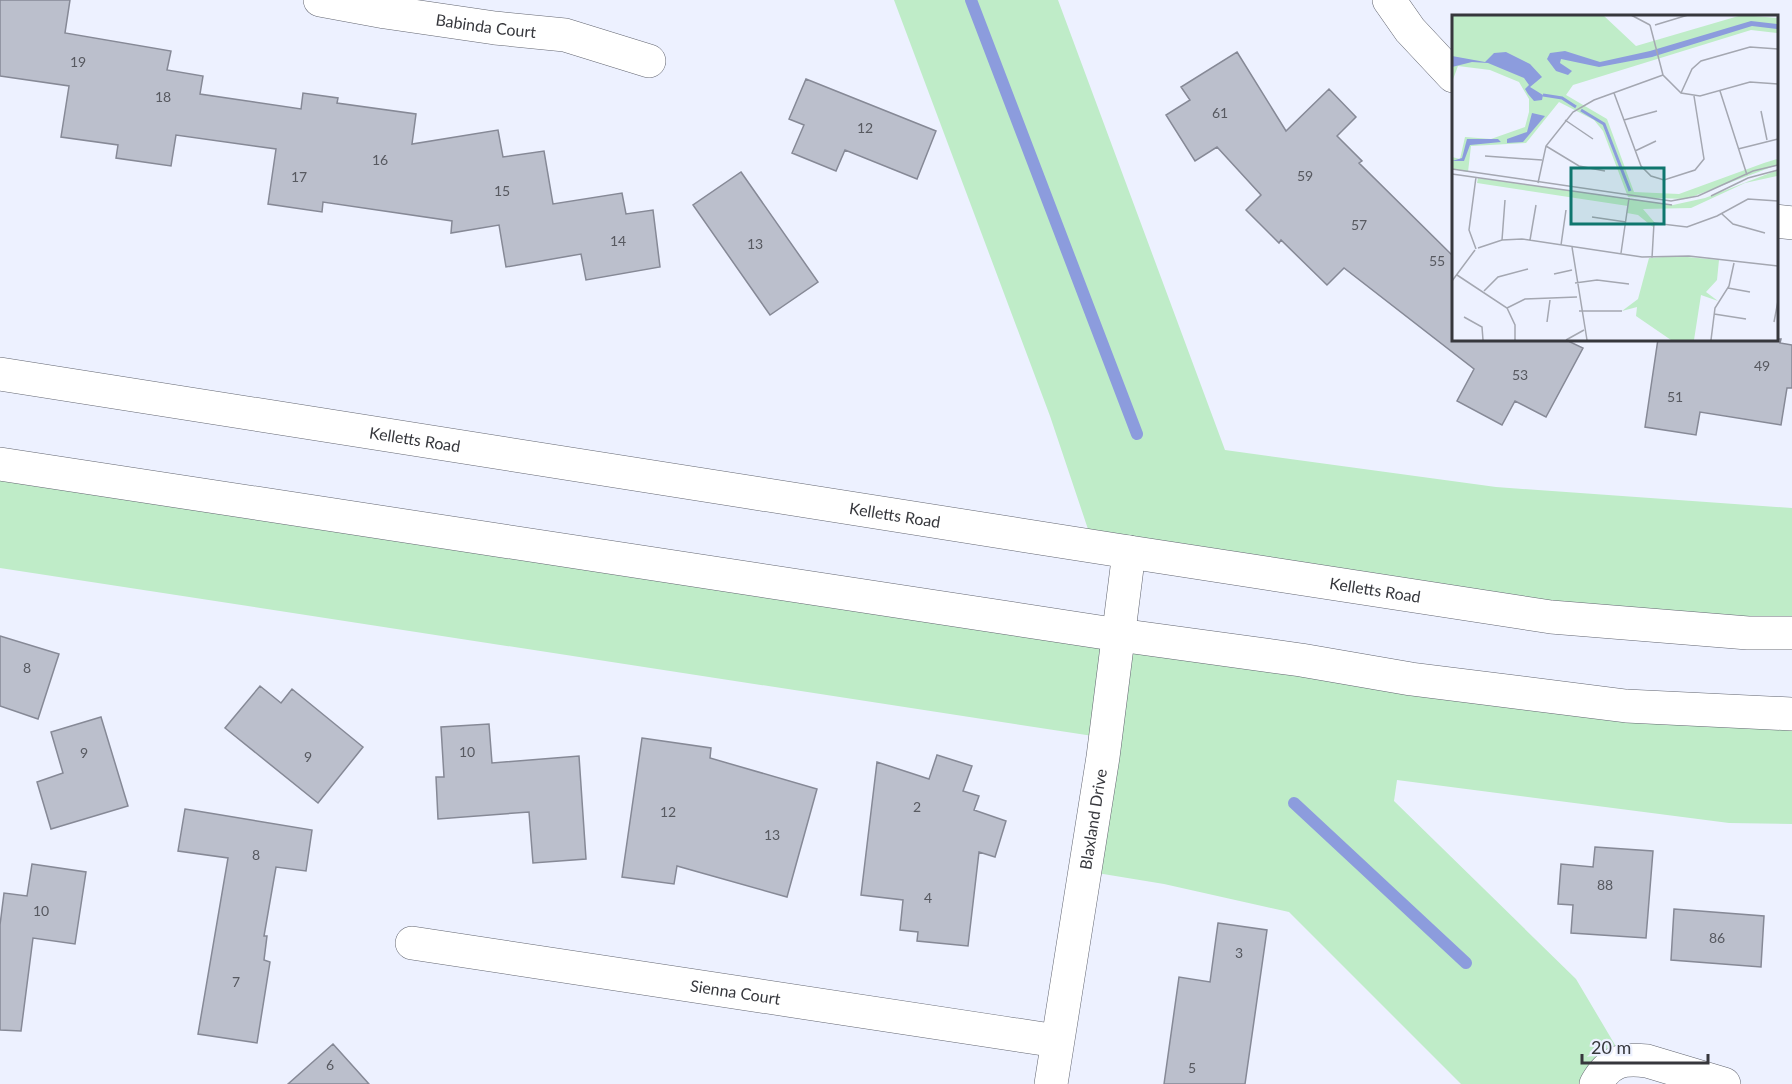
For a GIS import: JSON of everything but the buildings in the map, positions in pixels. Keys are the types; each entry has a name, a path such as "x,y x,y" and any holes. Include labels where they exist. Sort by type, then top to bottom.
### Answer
{"main road":[{"name":"Babinda Court","path":"320,0 461,23 565,35 649,60"},
{"path":"1389,0 1410,30 1452,75"},
{"path":"1777,221 1792,223"},
{"name":"Kelletts Road","path":"0,374 1551,617 1748,633 1792,633"},
{"path":"0,464 1119,635 1301,660 1411,679 1626,706 1792,714"},
{"name":"Blaxland Drive","path":"1051,1084 1103,757 1129,552"},
{"name":"Sienna Court","path":"412,943 1057,1041"},
{"path":"1596,1084 1611,1065 1624,1060 1635,1060 1647,1061 1724,1084"}],"green space":[{"path":"894,0 1058,0 1225,450 1496,487 1792,508 1792,633 1094,547 1050,416"},
{"path":"0,464 1119,635 1792,714 1792,824 1729,823 1397,780 1394,801 1576,979 1624,1060 1596,1084 1461,1084 1289,912 1164,884 1085,871 1106,738 0,568"}],"waterway":[{"path":"971,0 1137,434"},
{"path":"1294,803 1466,963"}]}
